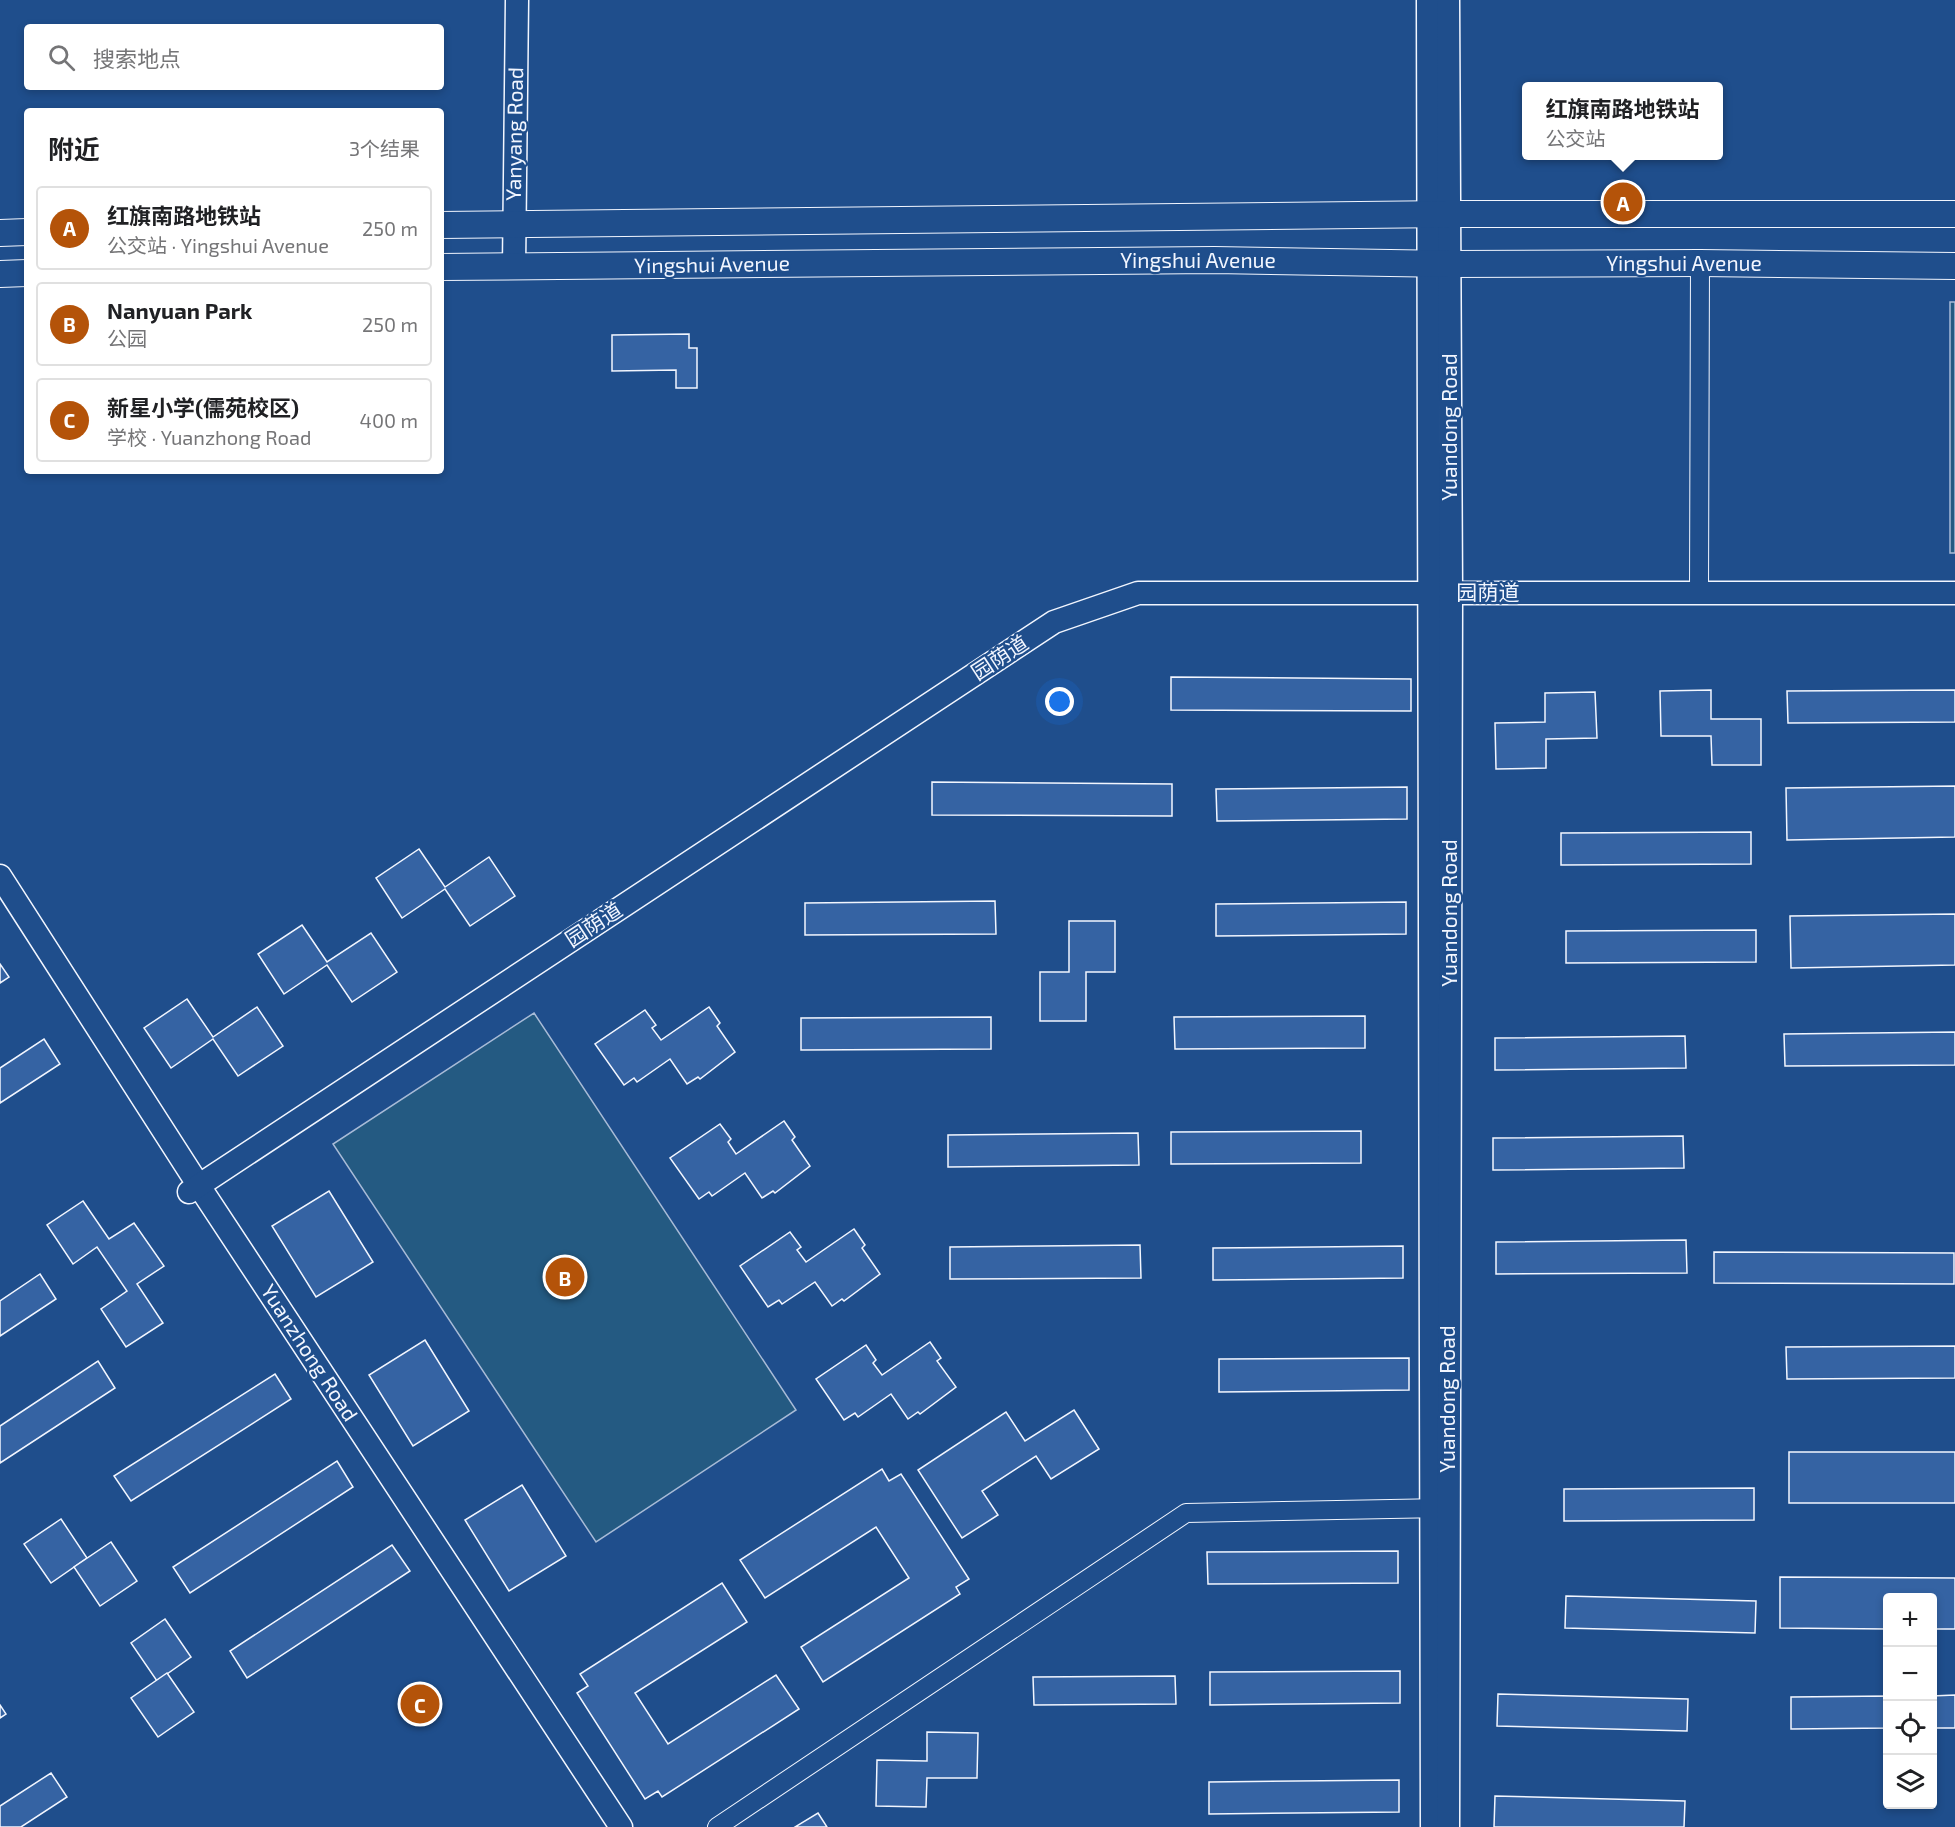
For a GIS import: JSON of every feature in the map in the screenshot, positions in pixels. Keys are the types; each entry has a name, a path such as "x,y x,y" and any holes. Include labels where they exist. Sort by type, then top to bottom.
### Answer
{"main road":[{"name":"Yingshui Avenue","path":"444,225 1439,215 1955,214"},
{"path":"0,233 24,232"},
{"name":"Yingshui Avenue","path":"444,267 1214,260 1439,264 1700,263 1955,266"},
{"path":"0,274 24,273"}],"street":[{"name":"Yanyang Road","path":"514,267 517,0"},
{"name":"Yuandong Road","path":"1428,0 1439,215"},
{"name":"Yuandong Road","path":"1448,0 1439,215 1440,1508 1448,1827"},
{"path":"1699,591 1700,263"},
{"name":"园荫道","path":"194,1189 1054,622 1138,593 1441,594 1699,591 1955,593"},
{"name":"Yuanzhong Road","path":"0,876 194,1189 603,1827"},
{"name":"Yuanzhong Road","path":"0,895 621,1827"},
{"name":"Yuandong Road","path":"1431,1827 1440,1508"},
{"path":"717,1827 1186,1513 1440,1508"}],"shaded area":[{"path":"1950,302 1955,302 1955,553 1950,553"},
{"path":"534,1013 796,1410 596,1542 333,1144"}],"building":[{"path":"689,334 689,348 697,348 697,388 676,388 676,370 612,371 612,335"},
{"path":"1171,677 1411,679 1411,711 1171,710"},
{"path":"1711,690 1711,719 1761,719 1761,765 1712,765 1711,736 1661,736 1660,691"},
{"path":"1955,690 1955,722 1788,723 1787,691"},
{"path":"1595,692 1597,738 1546,739 1546,768 1496,769 1495,723 1545,722 1545,693"},
{"path":"932,782 1172,784 1172,816 932,815"},
{"path":"1955,786 1955,837 1787,840 1786,788"},
{"path":"1407,787 1407,819 1217,821 1216,789"},
{"path":"1751,832 1751,864 1561,865 1561,833"},
{"path":"419,849 445,887 489,857 515,896 470,926 445,889 402,918 376,878"},
{"path":"995,901 996,934 805,935 805,903"},
{"path":"1406,902 1406,934 1216,936 1216,904"},
{"path":"1955,914 1955,965 1791,968 1790,916"},
{"path":"1069,921 1115,921 1115,972 1086,972 1086,1021 1040,1021 1040,972 1069,972"},
{"path":"302,925 327,962 371,933 397,972 352,1002 327,965 284,994 258,954"},
{"path":"1756,930 1756,962 1566,963 1566,931"},
{"path":"0,964 9,977 0,983"},
{"path":"187,999 213,1037 257,1007 283,1046 238,1076 213,1039 171,1068 144,1028"},
{"path":"709,1007 720,1023 717,1026 735,1052 700,1079 698,1077 687,1084 670,1059 637,1082 634,1078 624,1085 595,1044 645,1010 656,1025 652,1028 661,1040"},
{"path":"1365,1016 1365,1048 1175,1049 1174,1017"},
{"path":"991,1017 991,1049 801,1050 801,1018"},
{"path":"1955,1032 1955,1065 1785,1066 1784,1034"},
{"path":"1685,1036 1686,1068 1495,1070 1495,1038"},
{"path":"44,1039 60,1064 0,1103 0,1068"},
{"path":"784,1121 795,1137 792,1140 810,1166 775,1193 773,1191 762,1198 745,1173 712,1196 709,1192 699,1199 670,1158 720,1124 731,1139 728,1142 736,1154"},
{"path":"1361,1131 1361,1163 1171,1164 1171,1132"},
{"path":"1138,1133 1139,1165 948,1167 948,1135"},
{"path":"1683,1136 1684,1168 1493,1170 1493,1138"},
{"path":"329,1191 373,1262 316,1297 272,1226"},
{"path":"83,1201 109,1239 134,1223 164,1266 137,1284 163,1323 126,1347 101,1309 127,1291 97,1247 73,1264 47,1225"},
{"path":"854,1229 865,1245 862,1248 880,1274 844,1301 842,1299 832,1306 815,1282 782,1304 779,1300 768,1307 740,1266 790,1232 801,1247 797,1250 806,1262"},
{"path":"1686,1240 1687,1273 1496,1274 1496,1242"},
{"path":"1140,1245 1141,1278 950,1279 950,1247"},
{"path":"1403,1246 1403,1278 1213,1280 1213,1248"},
{"path":"1714,1252 1954,1253 1954,1284 1714,1283"},
{"path":"40,1274 56,1299 0,1336 0,1301"},
{"path":"425,1340 469,1411 413,1446 369,1375"},
{"path":"930,1342 941,1358 937,1361 956,1387 920,1414 918,1412 908,1419 891,1394 858,1417 855,1413 844,1420 816,1379 866,1345 876,1360 873,1363 882,1375"},
{"path":"1955,1346 1955,1378 1787,1379 1786,1347"},
{"path":"1409,1358 1409,1390 1219,1392 1219,1359"},
{"path":"98,1361 115,1388 0,1463 0,1426"},
{"path":"275,1374 291,1399 131,1501 114,1476"},
{"path":"1074,1410 1099,1449 1051,1479 1036,1456 982,1491 998,1515 962,1538 918,1470 1006,1412 1025,1441"},
{"path":"1789,1452 1955,1452 1955,1503 1789,1503"},
{"path":"337,1461 353,1487 190,1593 173,1567"},
{"path":"882,1469 889,1481 901,1474 969,1579 956,1587 960,1594 823,1682 801,1647 909,1578 876,1527 765,1598 740,1560"},
{"path":"522,1485 566,1556 509,1591 465,1520"},
{"path":"1754,1488 1754,1520 1564,1521 1564,1489"},
{"path":"61,1519 87,1558 51,1583 24,1544"},
{"path":"111,1542 137,1581 100,1606 74,1567"},
{"path":"392,1545 410,1571 247,1678 230,1651"},
{"path":"1398,1551 1398,1583 1208,1584 1207,1552"},
{"path":"1780,1577 1955,1578 1955,1629 1937,1629 1937,1593 1883,1593 1883,1629 1780,1628"},
{"path":"722,1583 747,1622 635,1693 668,1744 776,1675 799,1709 662,1797 658,1791 645,1799 577,1693 588,1686 580,1674"},
{"path":"1566,1596 1756,1601 1755,1633 1565,1628"},
{"path":"165,1619 191,1657 157,1681 131,1643"},
{"path":"1400,1671 1400,1703 1210,1705 1210,1672"},
{"path":"167,1673 194,1712 158,1737 131,1698"},
{"path":"1175,1676 1176,1704 1034,1705 1033,1677"},
{"path":"1498,1694 1688,1699 1687,1731 1497,1726"},
{"path":"1955,1695 1955,1728 1937,1728 1937,1696"},
{"path":"1883,1696 1883,1728 1791,1729 1791,1697"},
{"path":"0,1705 6,1714 0,1718"},
{"path":"927,1732 978,1733 977,1778 927,1778 926,1807 876,1806 877,1760 927,1761"},
{"path":"51,1773 67,1797 21,1827 0,1827 0,1806"},
{"path":"1399,1780 1399,1812 1209,1814 1209,1782"},
{"path":"1495,1796 1685,1801 1684,1827 1494,1827"},
{"path":"818,1813 827,1827 795,1827"}],"place":[{"name":"红旗南路地铁站","path":"1623,202"},
{"name":"Nanyuan Park","path":"565,1277"},
{"name":"新星小学(儒苑校区)","path":"420,1704"}]}
